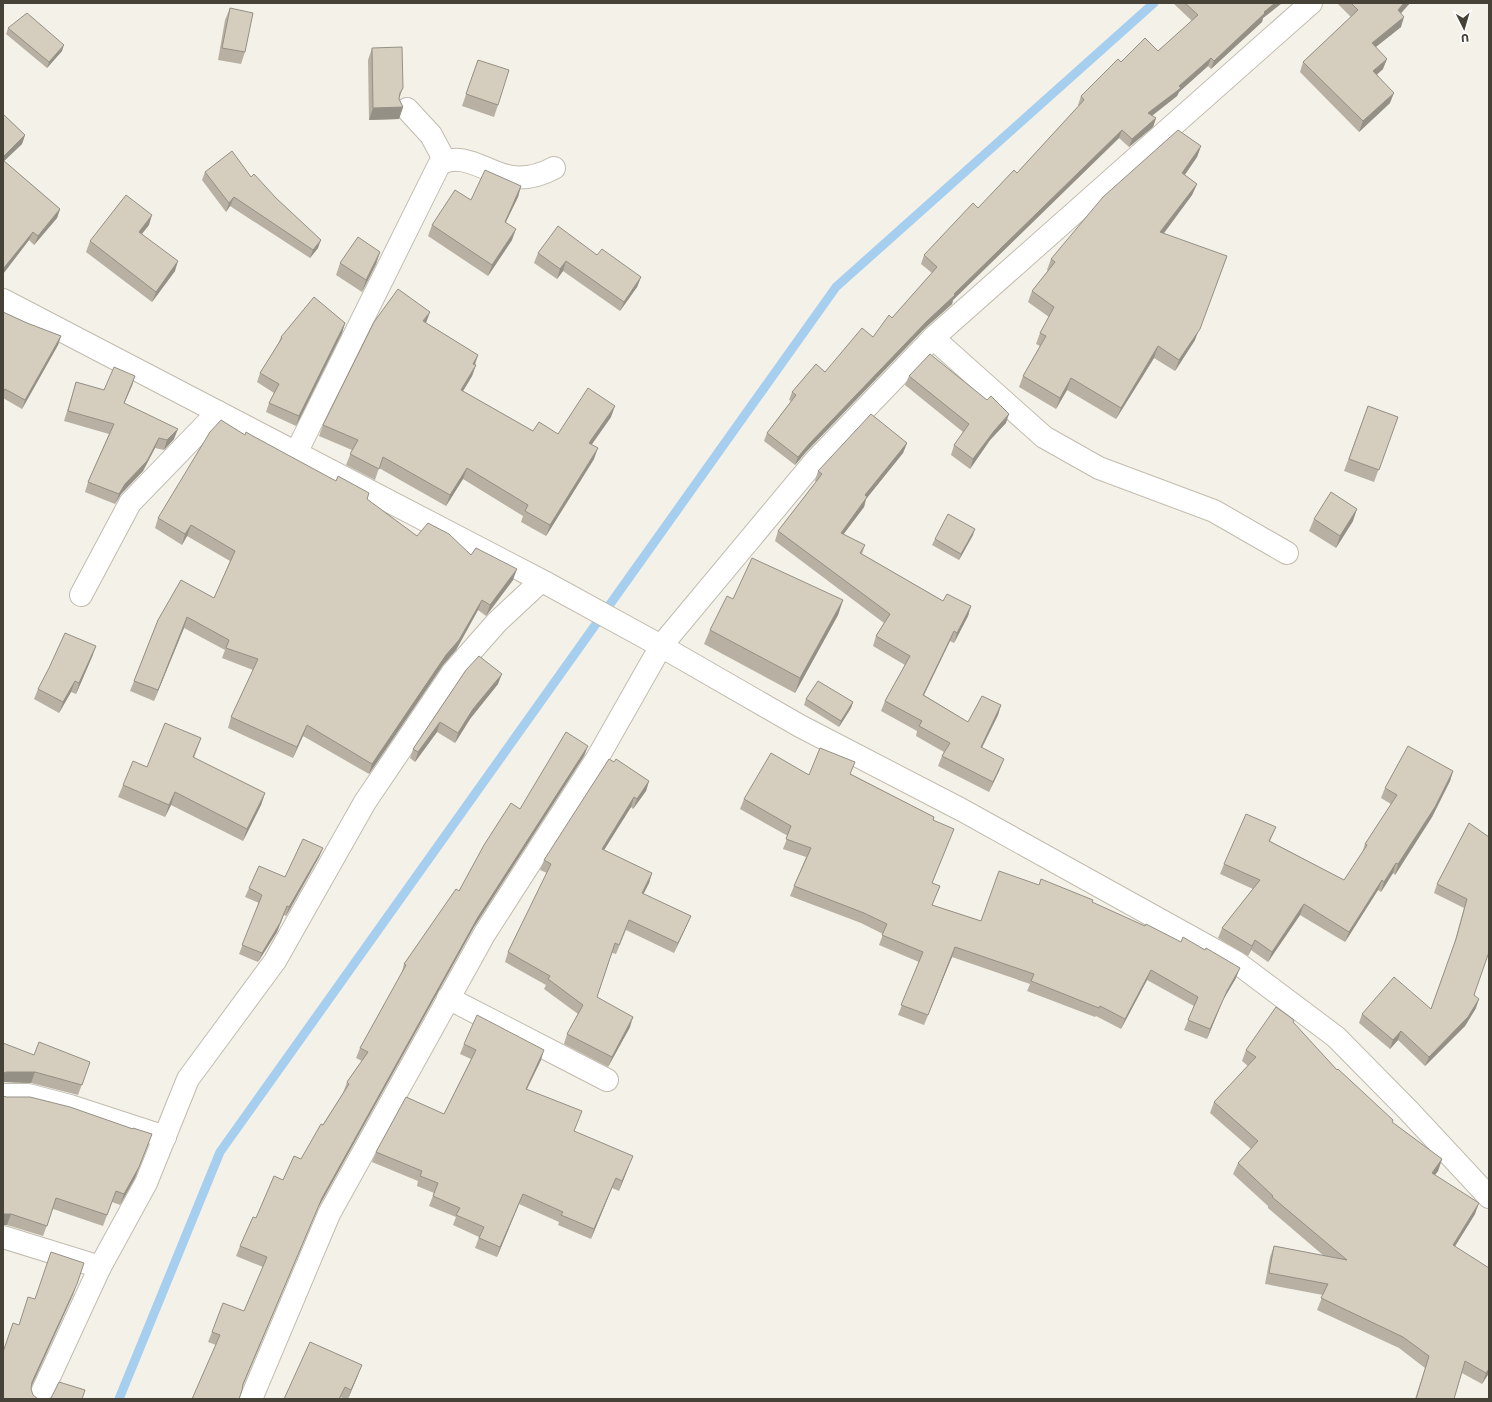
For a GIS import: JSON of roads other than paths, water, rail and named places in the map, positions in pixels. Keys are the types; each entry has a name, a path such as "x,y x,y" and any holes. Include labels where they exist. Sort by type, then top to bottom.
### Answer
{"street":[{"path":"251,1399 329,1214 485,933 598,757 661,646 815,461 933,338 1310,3"},
{"path":"407,109 431,135 445,160"},
{"path":"296,453 440,165 445,160 462,160 511,177 532,177 554,168"},
{"path":"3,300 543,582 661,646 800,726 962,810 1236,962 1336,1037 1409,1111 1489,1197"},
{"path":"933,338 1044,437 1099,468 1214,511 1287,553"},
{"path":"81,595 130,503 218,412"},
{"path":"39,1399 100,1267 146,1183 188,1079 275,961 365,802 453,672 498,622 543,582"},
{"path":"448,998 607,1080"},
{"path":"3,1095 35,1096 166,1133"},
{"path":"3,1237 100,1267"}],"waterway":[{"path":"119,1399 220,1152 836,287 1154,3"}]}
